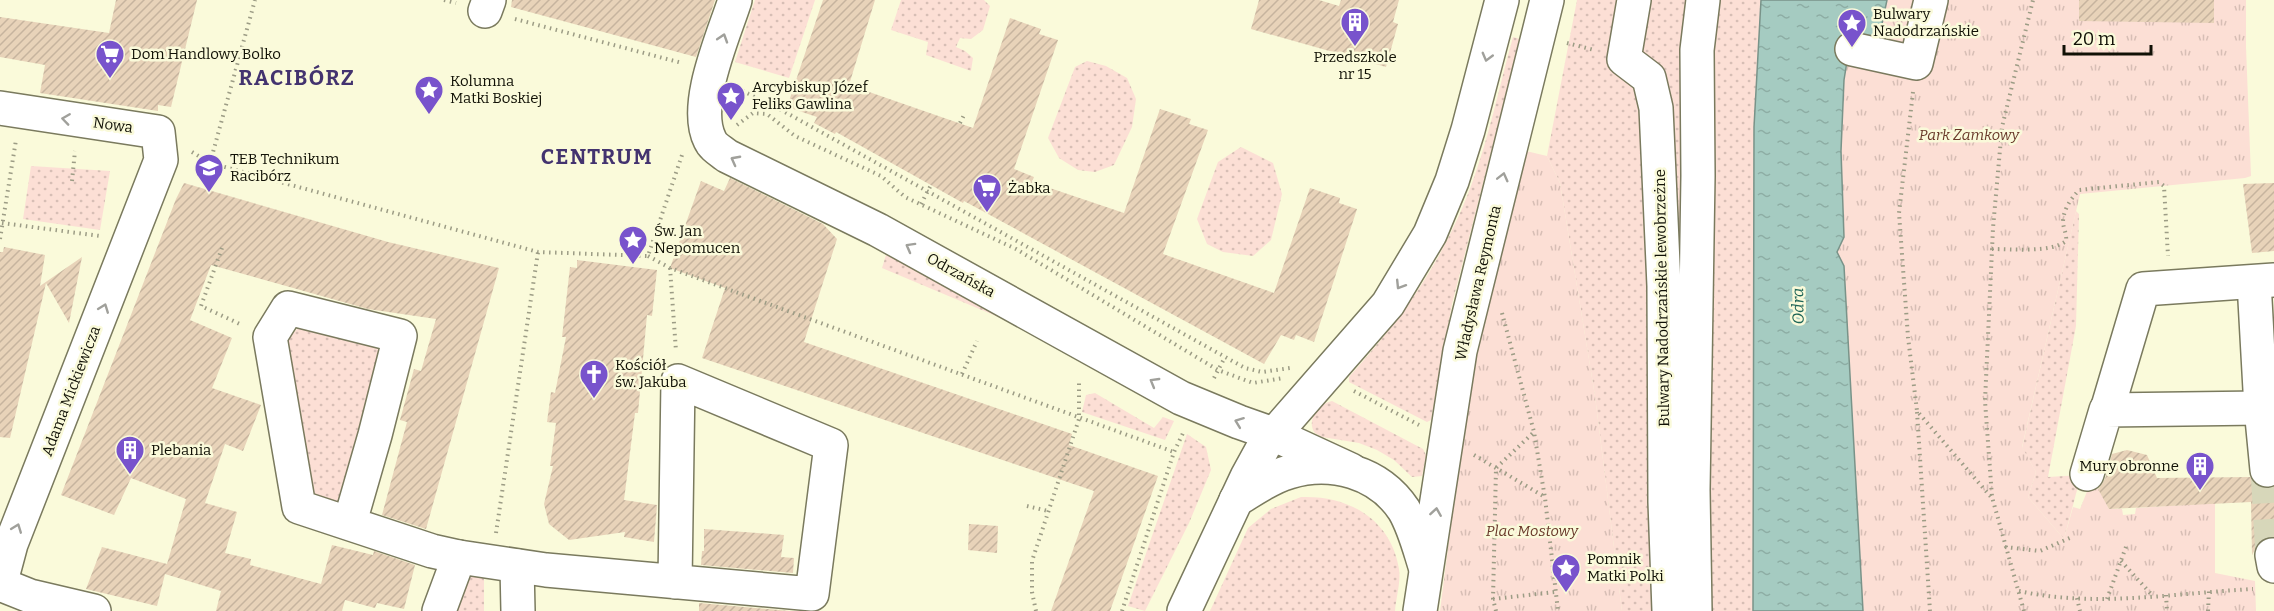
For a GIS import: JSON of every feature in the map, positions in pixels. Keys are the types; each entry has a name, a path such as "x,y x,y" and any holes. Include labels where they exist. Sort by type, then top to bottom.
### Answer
{"street":[{"path":"697,146 704,118 702,71 735,0"},
{"path":"1184,611 1264,446 1274,434 1312,372 1388,304 1430,234 1452,181 1502,0"},
{"name":"Władysława Reymonta","path":"1420,611 1426,570 1460,447 1469,310 1547,0"},
{"name":"Bulwary Nadodrzańskie lewobrzeżne","path":"1634,0 1624,59 1649,78 1656,108 1658,137 1664,285 1665,502 1669,611"},
{"name":"Bulwary Nadodrzańskie lewobrzeżne","path":"1695,611 1693,490 1698,176 1697,50 1702,0"},
{"path":"1852,49 1916,63 1931,0"},
{"name":"Nowa","path":"12,121 158,132"},
{"name":"Adama Mickiewicza","path":"0,584 11,543 161,160 158,132"},
{"name":"Odrzańska","path":"697,146 727,156 888,235 1181,398 1274,434"},
{"path":"2087,474 2143,289 2264,281 2267,470"},
{"path":"350,522 400,336 288,308 270,337 299,507 432,551 504,564 675,582 812,594 831,445 678,381 675,582"},
{"path":"2106,410 2267,405"},
{"path":"1274,434 1380,485 1403,509 1411,524 1426,570"},
{"path":"1236,500 1272,478 1288,472 1322,467 1351,470"},
{"path":"439,611 459,557"},
{"path":"504,564 518,611"},
{"path":"0,584 30,596 94,611"}],"path":[{"path":"210,163 255,0"},
{"path":"444,0 487,5 702,71 721,79 785,112 1245,368 1262,372 1312,372 1460,447 1545,498"},
{"path":"2024,611 1992,497 1985,401 1992,249 2002,127 2033,0"},
{"path":"1914,84 1899,213 1908,337 1917,411 1930,611"},
{"path":"648,256 697,146 735,127 749,115 761,112 767,114 795,136 881,176 905,197 1045,265 1218,370 1253,383 1287,377"},
{"path":"960,123 965,113"},
{"path":"8,142 12,121"},
{"path":"12,121 27,144"},
{"path":"0,237 12,121"},
{"path":"158,132 210,163 538,252 648,256 670,268 1174,452 1122,611"},
{"path":"72,180 75,151 85,153"},
{"path":"1992,249 2036,249 2061,246 2066,241 2067,235 2063,223 2069,201 2079,190 2159,182 2164,186 2170,287"},
{"path":"921,204 931,184"},
{"path":"3,223 111,237"},
{"path":"222,248 201,306 270,337"},
{"path":"504,564 538,252"},
{"path":"670,268 678,381"},
{"path":"1502,312 1534,432 1545,498 1558,611"},
{"path":"962,374 976,341"},
{"path":"1036,611 1032,592 1032,561 1079,418 1079,383"},
{"path":"1917,411 1992,497"},
{"path":"1496,611 1493,599 1496,468 1534,432"},
{"path":"1027,506 1048,511"},
{"path":"2005,547 2040,551 2072,537"},
{"path":"2106,599 2127,544"},
{"path":"2121,561 2152,596"},
{"path":"2018,591 2048,598 2106,599 2166,595 2209,591 2270,570"},
{"path":"2208,611 2209,591"},
{"path":"1493,599 1555,592"},
{"path":"2166,595 2166,611"},
{"path":"2078,598 2080,611"}],"green space":[{"path":"755,0 815,0 789,78 735,62"},
{"path":"901,0 984,0 990,6 983,30 971,39 960,38 956,47 973,58 971,71 926,55 928,42 891,30"},
{"path":"1577,0 1761,0 1754,127 1753,611 1622,611 1595,396 1560,183 1547,156"},
{"name":"Park Zamkowy","path":"1887,0 2246,0 2251,176 2080,194 2022,447 2036,472 2028,497 2064,539 2073,507 2080,509 2090,484 2100,490 2109,509 2122,509 2123,515 2135,514 2136,508 2215,503 2215,573 2255,581 2256,611 1863,611 1844,266 1837,252 1844,237 1841,151 1844,80 1848,55 1877,47"},
{"path":"1513,37 1520,39 1452,304 1431,420 1427,422 1349,382 1349,377 1404,311 1434,264 1460,214 1489,131"},
{"path":"1087,61 1106,66 1127,78 1136,99 1132,127 1114,165 1095,172 1078,170 1059,158 1048,138 1075,67"},
{"path":"1241,147 1273,163 1282,194 1271,240 1253,256 1223,252 1207,244 1197,219 1218,162"},
{"name":"Plac Mostowy","path":"1526,151 1547,156 1560,183 1595,396 1622,611 1440,611 1462,438 1485,304"},
{"path":"31,166 110,171 100,230 23,219"},
{"path":"2076,211 2079,214 2076,326 2048,477 2081,475 2064,539 2028,497 2036,472 2022,448"},
{"path":"886,255 1019,314 1015,324 882,268"},
{"path":"299,327 377,344 387,353 345,498 334,505 318,500 306,476 286,341"},
{"path":"1095,393 1154,428 1163,417 1174,421 1165,440 1082,412 1086,395"},
{"path":"1332,401 1423,449 1426,455 1422,476 1412,477 1394,460 1377,450 1359,443 1322,437 1315,433 1312,423 1315,414 1318,409"},
{"path":"1187,434 1206,447 1211,470 1189,523 1145,611 1128,606"},
{"path":"1301,497 1335,500 1351,506 1377,524 1387,536 1399,569 1395,611 1210,611 1248,528 1271,509"},
{"path":"459,567 484,570 484,611 445,611"}],"water":[{"name":"Odra","path":"1761,0 1887,0 1877,48 1848,55 1844,80 1841,151 1844,237 1837,252 1844,266 1863,611 1753,611 1754,127"}],"building":[{"path":"116,0 197,0 171,107 158,105 158,111 40,93 45,65 0,57 0,17 109,33"},
{"path":"512,0 715,0 696,57 511,7"},
{"path":"823,0 875,0 849,85 973,128 1010,18 1041,29 1039,34 1058,40 1014,169 1034,177 1032,182 1124,213 1160,109 1191,119 1189,124 1208,130 1163,254 1274,293 1310,188 1340,198 1339,203 1357,209 1314,342 1296,335 1294,340 1281,335 1264,364 964,201 963,203 836,132 835,134 814,123 817,117 787,107"},
{"name":"Przedszkole nr 15","path":"1259,0 1319,0 1339,6 1341,0 1399,0 1393,22 1398,24 1386,67 1251,29"},
{"path":"2079,0 2214,0 2214,23 2079,21"},
{"path":"730,178 823,224 837,239 804,342 1072,434 1069,445 1158,476 1110,611 1051,611 1094,491 702,358 725,288 670,268 701,181 724,191"},
{"path":"184,183 388,242 499,268 426,529 382,515 407,422 400,420 414,369 421,371 436,319 368,309 211,265 190,320 232,338 212,388 261,405 243,451 225,444 205,503 237,512 225,553 251,559 250,565 321,584 332,545 373,555 374,551 415,565 404,609 377,603 375,608 345,600 342,611 216,611 221,591 165,574 157,606 86,589 102,547 167,564 186,499 131,478 114,515 61,495"},
{"path":"2274,183 2274,251 2252,253 2243,184"},
{"path":"4,247 45,255 40,286 82,257 69,323 46,283 10,438 0,437 0,252 3,252"},
{"name":"Kościół św. Jakuba","path":"577,260 657,270 652,316 647,315 638,413 635,413 624,500 657,505 654,542 624,537 625,532 569,540 549,524 544,504 553,466 550,466 556,423 547,422 551,392 555,393 566,337 562,337 570,267 577,268"},
{"path":"2127,450 2147,455 2157,478 2250,477 2260,487 2268,489 2274,487 2274,537 2260,540 2252,555 2251,502 2109,509 2098,489 2105,479 2112,454"},
{"path":"969,524 998,526 997,553 968,550"},
{"path":"704,529 784,535 781,557 794,558 793,573 701,565 702,551 704,551"},
{"path":"699,603 790,611 699,611"}],"tunnel":[{"path":"2267,470 2272,555"}],"place":[{"name":"Przedszkole nr 15","path":"1355,48"},
{"name":"Bulwary Nadodrzańskie","path":"1852,48"},
{"name":"Dom Handlowy Bolko","path":"110,80"},
{"name":"Kolumna Matki Boskiej","path":"429,116"},
{"name":"Arcybiskup Józef Feliks Gawlina","path":"731,122"},
{"name":"TEB Technikum Racibórz","path":"209,194"},
{"name":"Żabka","path":"987,214"},
{"name":"Św. Jan Nepomucen","path":"633,266"},
{"name":"Kościół św. Jakuba","path":"594,400"},
{"name":"Plebania","path":"130,476"},
{"name":"Mury obronne","path":"2200,492"},
{"name":"Pomnik Matki Polki","path":"1566,594"}],"district":[{"name":"RACIBÓRZ","path":"297,78"},
{"name":"CENTRUM","path":"597,157"}]}
